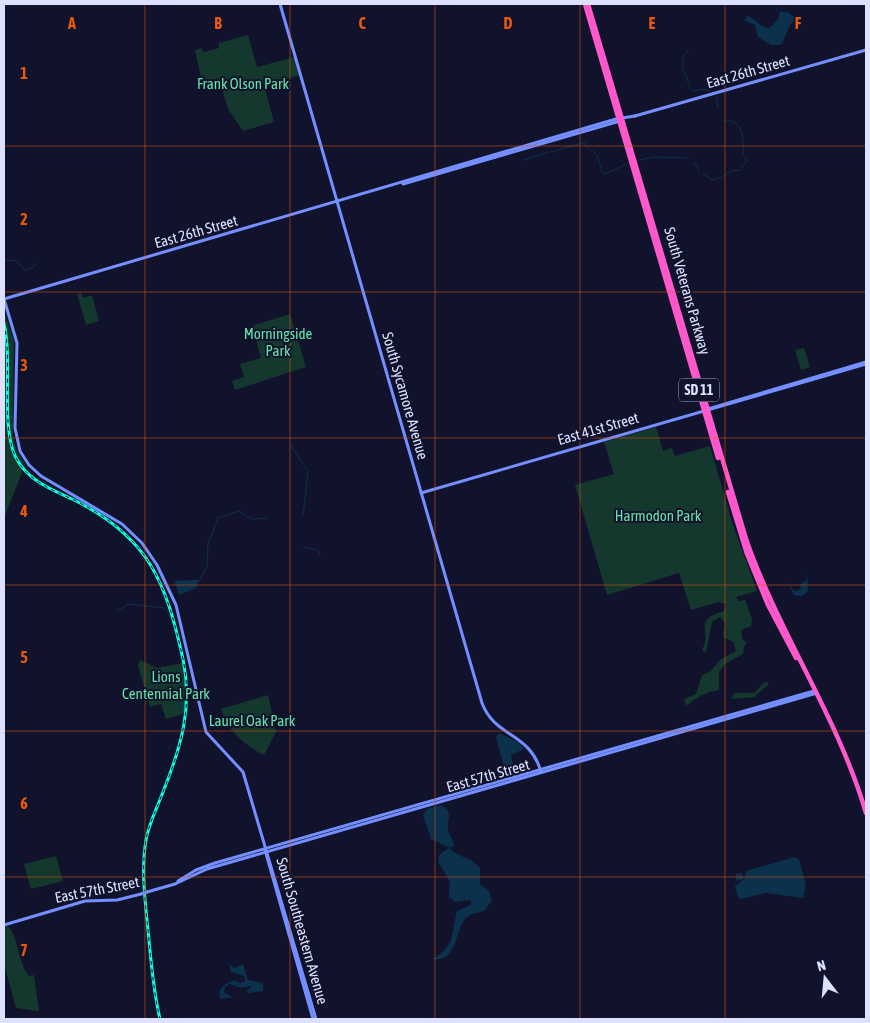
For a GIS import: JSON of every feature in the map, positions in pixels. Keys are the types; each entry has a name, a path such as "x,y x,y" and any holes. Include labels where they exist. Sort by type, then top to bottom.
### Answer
{"highway":[{"name":"South Veterans Parkway","path":"586,4 706,409 755,564 815,692"},
{"name":"SD 11","path":"815,692 843,748 866,813"}],"main road":[{"name":"South Sycamore Avenue","path":"280,4 483,706 497,726 529,747 541,770"},
{"name":"East 26th Street","path":"4,299 866,50"},
{"path":"4,299 5,304"},
{"name":"South Southeastern Avenue","path":"5,304 17,343 14,404 18,446 23,458 33,470 120,522 148,551 174,600 206,732 242,771 315,1019"},
{"name":"East 41st Street","path":"421,492 866,363"},
{"name":"East 57th Street","path":"4,925 82,902 117,900 148,892 215,866 265,851 815,692"},
{"name":"East 57th Street","path":"167,886 199,869 265,851"},
{"path":"215,866 230,859"}],"green space":[{"name":"Frank Olson Park","path":"248,35 257,67 295,57 301,75 264,85 274,122 243,131 228,109 219,78 202,82 195,50 202,48 203,52 219,48 219,43"},
{"path":"81,293 83,298 92,295 99,321 86,325 77,294"},
{"path":"4,311 14,341 13,437 17,451 25,465 4,518"},
{"name":"Morningside Park","path":"290,314 306,367 235,390 232,381 244,377 240,364 261,358 252,326"},
{"path":"804,348 810,367 801,370 795,350"},
{"name":"Harmodon Park","path":"656,427 663,451 672,448 675,456 710,446 733,525 757,591 736,597 739,601 745,600 752,619 751,626 741,630 742,639 747,643 743,654 725,664 719,672 719,690 702,695 686,706 684,699 696,694 702,675 711,671 720,660 736,651 733,642 723,637 725,623 720,617 712,622 706,653 702,650 705,643 705,622 708,618 724,611 726,604 718,602 691,610 679,573 607,595 575,485 614,474 604,442"},
{"name":"Lions Centennial Park","path":"140,660 157,668 182,663 186,713 166,719 161,704 150,707 138,666"},
{"path":"765,682 769,683 768,685 754,697 732,699 734,693 754,693"},
{"name":"Laurel Oak Park","path":"268,695 276,732 264,755 250,747 237,736 227,724 221,709"},
{"path":"56,856 63,881 31,889 24,864"},
{"path":"8,926 15,938 25,970 29,976 34,975 39,1011 16,1008 4,964 4,927"}],"water":[{"path":"780,11 789,13 796,19 790,25 780,45 771,45 758,37 755,25 744,20 747,16 762,26 769,28 778,20"},
{"path":"807,572 808,591 802,596 794,595 788,583 794,591 801,589 800,585 806,580"},
{"path":"199,580 196,588 179,595 174,581"},
{"path":"499,733 519,743 524,749 511,755 515,774 506,775 496,737"},
{"path":"441,805 449,813 448,830 454,845 450,848 431,839 423,815 427,809"},
{"path":"450,848 453,852 472,861 480,868 480,884 489,891 492,902 485,910 472,914 464,920 451,952 440,959 432,959 440,954 449,944 457,911 472,904 470,900 455,902 449,897 449,881 438,860 443,852"},
{"path":"795,857 799,860 806,885 803,898 766,893 741,899 738,897 735,886 744,879 746,871"},
{"path":"742,873 744,879 736,881 736,874"},
{"path":"229,964 234,968 243,964 248,980 263,983 263,991 248,993 246,990 251,988 251,986 241,988 229,984 225,987 224,993 233,997 220,999 219,992 225,985 235,980 241,983 245,981 244,976 231,972"}],"waterway":[{"path":"688,50 684,55 682,69 690,88 694,91 705,89 709,91"},
{"path":"716,97 718,107"},
{"path":"703,174 713,180 720,178 731,171 740,170 747,160 743,155 741,130 735,123 723,120"},
{"path":"551,152 586,142 586,146 596,154"},
{"path":"524,160 549,152"},
{"path":"597,155 602,172 605,174 627,164"},
{"path":"639,160 655,157 688,158"},
{"path":"694,163 699,170"},
{"path":"4,261 15,260 26,271 38,263"},
{"path":"289,443 308,471 303,516"},
{"path":"199,581 207,566 208,544 218,518 238,511 252,519 267,518"},
{"path":"304,547 318,550 320,555"},
{"path":"117,611 129,604 165,608 174,625 181,658"},
{"path":"178,669 176,673 181,714"},
{"path":"179,743 183,722"}],"railway":[{"path":"4,323 9,429 11,445 16,458 21,466 35,479 50,489 101,515 121,530 137,547 161,585 177,632 186,677 187,694 184,727 175,759 149,828 144,862 151,964 160,1019"}]}
